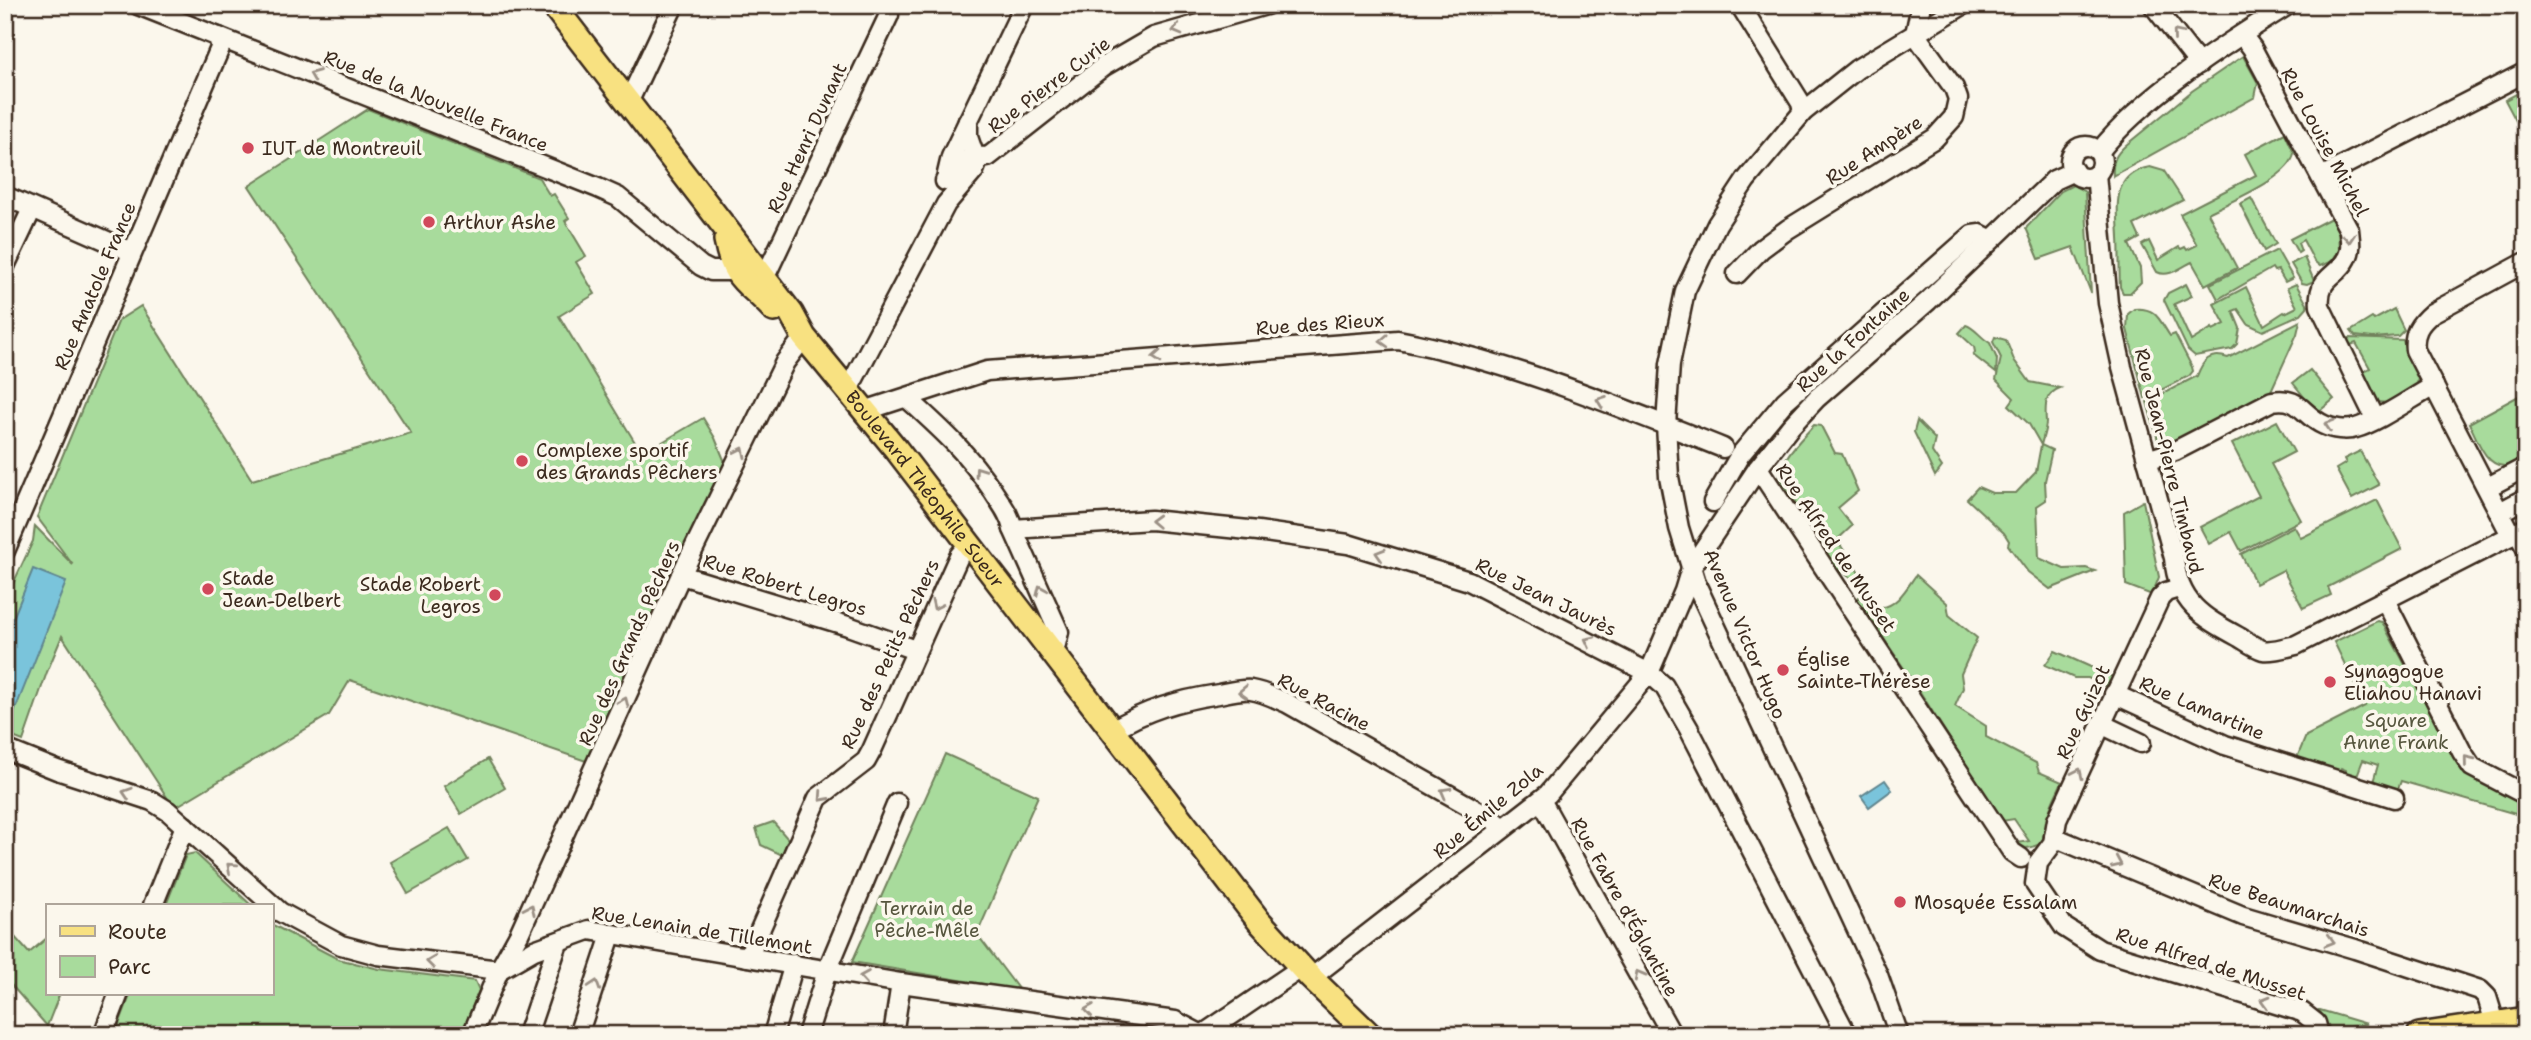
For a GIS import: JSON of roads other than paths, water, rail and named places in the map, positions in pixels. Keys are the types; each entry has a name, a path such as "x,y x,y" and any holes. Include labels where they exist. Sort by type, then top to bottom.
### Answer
{"main road":[{"name":"Boulevard Théophile Sueur","path":"553,5 628,103 729,251 741,280 801,333 896,449 1259,921 1306,973 1370,1035"},
{"name":"Boulevard Théophile Sueur","path":"729,251 764,279 791,313 801,333"},
{"path":"2419,1035 2526,1019"}],"street":[{"name":"Rue de la Nouvelle France","path":"138,5 618,197 701,266 711,271 729,251"},
{"path":"628,103 674,5"},
{"path":"938,219 951,157 1024,5"},
{"name":"Rue Pierre Curie","path":"945,181 953,169 964,160 988,156 1104,66 1154,37 1266,5"},
{"path":"1740,5 1801,103 1803,112"},
{"path":"1914,34 1921,5"},
{"name":"Avenue Victor Hugo","path":"1899,1035 1857,928 1691,568 1669,477 1665,425 1670,364 1685,290 1724,213 1746,180 1803,112 1857,69 1963,5"},
{"path":"2154,5 2199,64"},
{"path":"2099,152 2112,136 2143,108 2199,64 2288,5"},
{"name":"Rue Henri Dunant","path":"764,279 889,15"},
{"name":"Rue Ampère","path":"1737,274 1761,249 1788,229 1935,138 1954,117 1958,99 1954,88 1914,34"},
{"name":"Rue Louise Michel","path":"2242,35 2252,48 2350,230 2351,245 2347,260 2324,280 2320,306 2375,418"},
{"name":"Rue Anatole France","path":"5,551 220,48 219,37"},
{"path":"2321,177 2526,72"},
{"path":"968,121 968,136 976,156"},
{"path":"2088,146 2099,152 2102,164 2096,174 2084,177 2074,171 2070,159 2077,149 2088,146"},
{"name":"Rue Pierre Curie","path":"848,390 946,204 974,171 976,156"},
{"name":"Rue la Fontaine","path":"1691,568 1758,468 1817,398 1928,301 2054,180 2074,171"},
{"name":"Rue Jean-Pierre Timbaud","path":"2096,174 2108,303 2122,367 2174,558 2179,588 2191,606 2219,626 2264,650 2295,645 2520,535"},
{"path":"5,196 132,253"},
{"path":"5,266 32,209"},
{"path":"1713,502 1740,455 1785,401 1972,235 1980,234 1990,239"},
{"path":"2520,535 2500,512 2416,350 2414,338 2420,323 2432,313 2526,262"},
{"name":"Rue des Grands Pêchers","path":"472,1035 499,970 524,921 681,575 801,333"},
{"name":"Rue des Rieux","path":"864,411 987,370 1398,340 1453,351 1502,365 1723,447"},
{"path":"2147,460 2175,451 2272,401 2286,399 2295,402 2324,425 2356,428 2434,386"},
{"path":"907,398 949,435 974,463 1011,519 1013,530 1059,632 1055,644 1049,650"},
{"path":"2488,487 2526,467"},
{"name":"Rue Alfred de Musset","path":"1758,468 2012,852 2031,865 2035,884 2064,927 2100,950 2302,1012 2316,1023 2319,1035"},
{"path":"2500,512 2526,498"},
{"name":"Rue Jean Jaurès","path":"1013,530 1152,520 1348,544 1469,581 1650,673 1664,686 1689,729 1847,1035"},
{"name":"Rue des Petits Pêchers","path":"748,957 818,798 866,761 960,554 968,545"},
{"name":"Rue Émile Zola","path":"1202,1035 1306,973 1541,800 1650,673 1691,568"},
{"name":"Rue Robert Legros","path":"681,575 848,626 915,650"},
{"name":"Rue Guizot","path":"2031,865 2053,843 2057,820 2160,598 2166,592 2179,588"},
{"path":"2385,600 2472,767 2526,794"},
{"name":"Rue Racine","path":"1111,731 1162,706 1187,698 1248,690 1262,693 1287,703 1494,820 1503,828"},
{"name":"Rue Lamartine","path":"2114,694 2225,746 2394,797"},
{"path":"2101,724 2141,743"},
{"path":"5,749 57,770 152,801 169,811 271,904"},
{"name":"Rue Fabre d'Églantine","path":"1541,800 1672,1035"},
{"path":"807,1035 827,971 897,803"},
{"path":"153,904 185,826"},
{"name":"Rue Beaumarchais","path":"2054,837 2243,916 2355,948 2480,990 2487,997 2495,1023"},
{"path":"273,906 341,945 378,955 499,970"},
{"name":"Rue Lenain de Tillemont","path":"499,970 534,950 589,930 901,983 1175,1021 1202,1035"},
{"path":"578,1035 611,935"},
{"path":"527,1035 558,943"},
{"path":"773,1035 794,964"},
{"path":"893,1035 901,983"},
{"path":"103,1035 118,995"},
{"name":"Avenue Victor Hugo","path":"1888,1002 1892,1035"}],"water":[{"path":"33,569 66,582 13,715 5,712 5,638"},
{"path":"1885,780 1892,790 1869,807 1861,796"}],"place":[{"name":"IUT de Montreuil","path":"248,148"},
{"name":"Arthur Ashe","path":"429,222"},
{"name":"Complexe sportif des Grands Pêchers","path":"522,461"},
{"name":"Stade Jean-Delbert","path":"208,589"},
{"name":"Stade Robert Legros","path":"495,595"},
{"name":"Église Sainte-Thérèse","path":"1783,670"},
{"name":"Synagogue Eliahou Hanavi","path":"2330,682"},
{"name":"Mosquée Essalam","path":"1900,902"}],"park label":[{"name":"Square Anne Frank","path":"2396,731"},
{"name":"Terrain de Pêche-Mêle","path":"927,919"}]}
